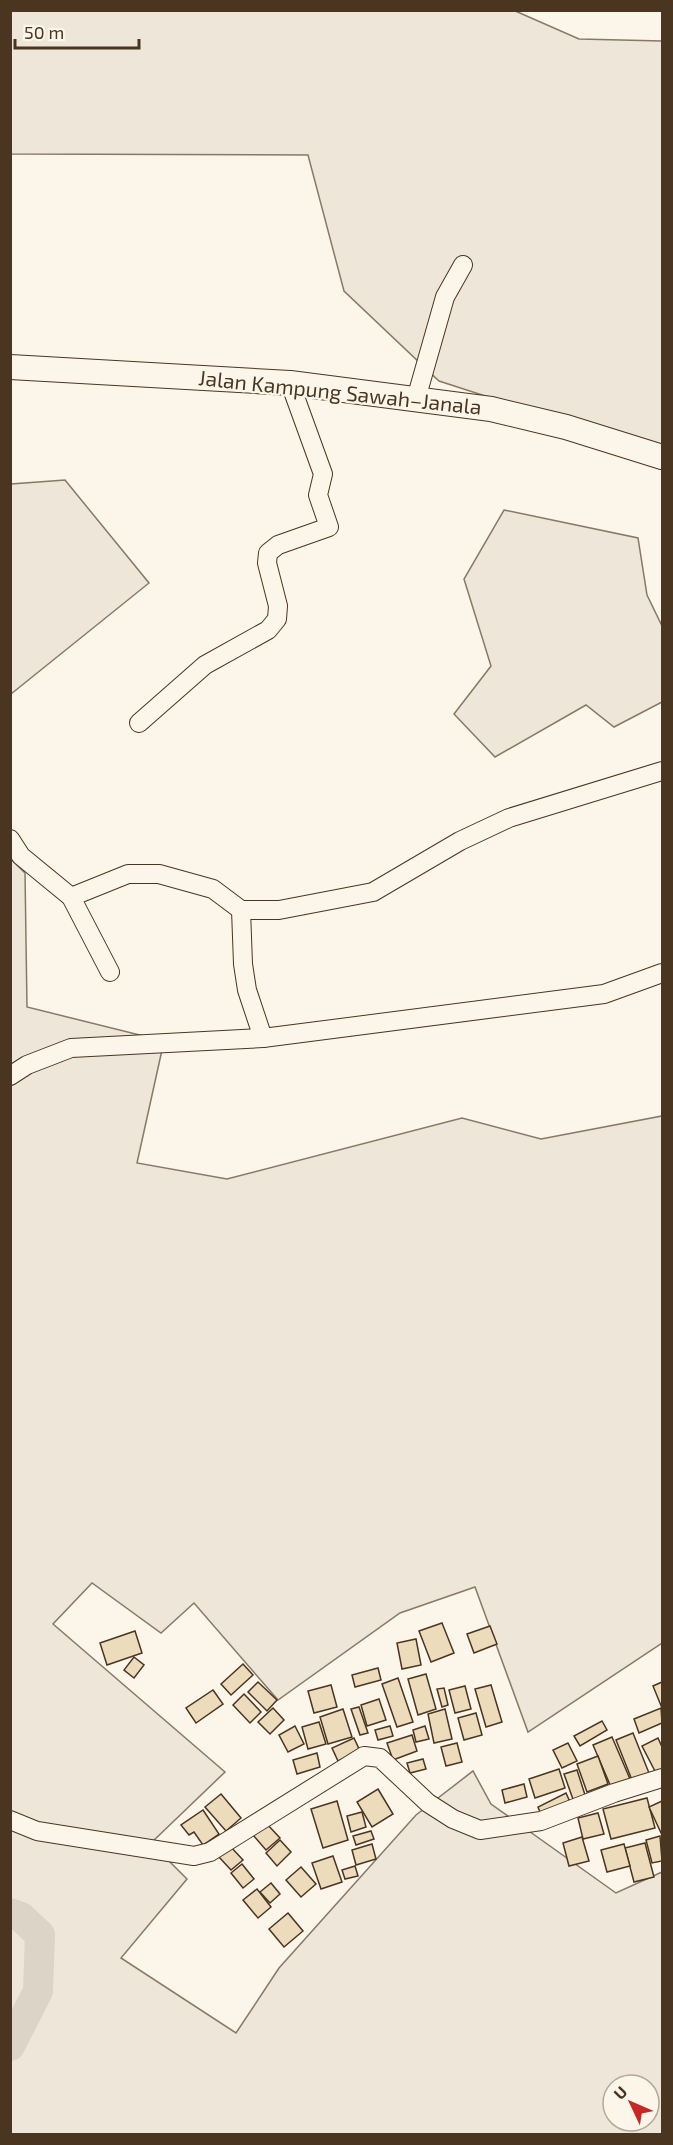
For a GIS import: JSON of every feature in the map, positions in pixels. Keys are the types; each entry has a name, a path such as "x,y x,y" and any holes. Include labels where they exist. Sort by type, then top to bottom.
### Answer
{"main road":[{"name":"Jalan Kampung Sawah–Janala","path":"10,368 290,383 491,409 566,427 663,457"}],"street":[{"path":"416,399 445,297 463,265"},
{"path":"139,723 205,665 268,630 278,619 278,606 267,563 268,553 278,545 329,527 318,495 323,474 290,383"},
{"path":"71,897 128,874 159,874 213,889 242,910 279,910 373,892 460,841 509,818 663,771"},
{"path":"10,839 21,856 71,897 110,972"},
{"path":"242,910 243,964 247,990 263,1038"},
{"path":"10,1076 27,1065 71,1048 263,1038 604,994 663,973"},
{"path":"10,1820 37,1832 194,1856 210,1852 364,1756 380,1758 428,1803 453,1819 480,1830 541,1821 614,1793 663,1778"}],"shaded area":[{"path":"513,10 579,39 662,41 662,453 439,381 344,291 308,155 11,154 11,11"},
{"path":"65,480 149,583 11,694 11,484"},
{"path":"504,510 638,538 647,595 662,626 662,702 614,727 586,705 495,757 454,714 491,666 464,579"},
{"path":"10,858 25,873 27,1007 164,1041 137,1163 227,1179 462,1118 541,1139 662,1116 662,1643 528,1732 475,1587 400,1613 278,1700 194,1603 161,1633 92,1583 53,1624 225,1772 151,1843 187,1879 121,1958 236,2033 279,1968 416,1815 473,1771 491,1804 616,1893 662,1872 662,2134 11,2134"}],"building":[{"path":"442,1623 454,1653 431,1662 419,1631"},
{"path":"490,1626 497,1644 474,1653 467,1634"},
{"path":"135,1631 142,1653 107,1665 100,1643"},
{"path":"416,1639 421,1665 402,1669 397,1643"},
{"path":"134,1657 144,1665 134,1678 124,1670"},
{"path":"243,1664 253,1675 231,1695 221,1684"},
{"path":"378,1668 381,1680 355,1687 352,1675"},
{"path":"426,1674 436,1709 418,1715 408,1679"},
{"path":"398,1678 413,1722 397,1727 382,1684"},
{"path":"258,1682 277,1700 267,1711 248,1692"},
{"path":"662,1682 662,1708 653,1686"},
{"path":"331,1685 337,1707 314,1713 308,1691"},
{"path":"491,1685 502,1722 486,1727 475,1689"},
{"path":"465,1686 471,1709 455,1713 449,1690"},
{"path":"444,1688 448,1705 442,1707 437,1689"},
{"path":"213,1690 223,1704 196,1723 186,1708"},
{"path":"244,1694 261,1712 250,1723 233,1705"},
{"path":"379,1699 386,1720 367,1726 361,1705"},
{"path":"359,1707 368,1733 360,1735 351,1709"},
{"path":"273,1708 284,1720 270,1734 258,1722"},
{"path":"661,1708 662,1723 639,1733 634,1719"},
{"path":"343,1709 352,1737 328,1744 320,1717"},
{"path":"445,1709 452,1739 434,1743 428,1714"},
{"path":"476,1713 482,1735 464,1740 458,1718"},
{"path":"602,1721 607,1730 580,1746 574,1736"},
{"path":"319,1722 326,1744 308,1749 302,1727"},
{"path":"295,1726 304,1744 288,1752 279,1735"},
{"path":"390,1726 393,1736 378,1740 375,1730"},
{"path":"425,1726 429,1739 416,1742 413,1730"},
{"path":"633,1733 649,1773 632,1780 616,1740"},
{"path":"412,1735 417,1751 393,1760 387,1743"},
{"path":"612,1737 630,1779 611,1787 593,1745"},
{"path":"354,1738 360,1751 338,1761 332,1748"},
{"path":"658,1738 662,1747 662,1772 657,1775 642,1746"},
{"path":"457,1743 462,1762 446,1766 441,1747"},
{"path":"568,1743 577,1761 562,1768 553,1750"},
{"path":"317,1753 320,1767 297,1774 293,1760"},
{"path":"598,1756 608,1784 587,1792 577,1764"},
{"path":"423,1759 426,1769 410,1773 407,1763"},
{"path":"559,1769 565,1788 535,1798 529,1779"},
{"path":"577,1770 586,1798 574,1802 564,1774"},
{"path":"524,1784 527,1797 505,1803 502,1790"},
{"path":"378,1789 393,1814 372,1827 357,1802"},
{"path":"566,1793 570,1802 542,1817 538,1807"},
{"path":"221,1794 241,1818 226,1831 205,1807"},
{"path":"647,1798 655,1828 611,1839 603,1809"},
{"path":"337,1801 348,1840 323,1848 311,1809"},
{"path":"662,1801 662,1835 649,1807"},
{"path":"203,1810 219,1834 203,1845 194,1832 189,1835 181,1825"},
{"path":"362,1812 366,1827 351,1832 347,1816"},
{"path":"598,1813 604,1834 583,1839 578,1818"},
{"path":"266,1823 280,1838 266,1850 253,1835"},
{"path":"371,1831 374,1839 356,1845 353,1836"},
{"path":"660,1836 662,1861 652,1863 646,1840"},
{"path":"582,1837 589,1861 569,1866 563,1843"},
{"path":"280,1840 291,1852 277,1866 266,1853"},
{"path":"645,1843 654,1877 634,1882 625,1848"},
{"path":"372,1844 376,1859 356,1865 352,1850"},
{"path":"624,1844 630,1866 607,1872 601,1850"},
{"path":"230,1846 243,1860 231,1870 219,1857"},
{"path":"333,1856 342,1882 321,1889 312,1863"},
{"path":"242,1864 254,1879 243,1888 231,1873"},
{"path":"355,1866 358,1876 345,1879 342,1870"},
{"path":"301,1867 316,1884 301,1897 286,1880"},
{"path":"271,1883 280,1894 270,1903 260,1892"},
{"path":"257,1889 271,1907 258,1918 243,1900"},
{"path":"288,1913 303,1931 284,1947 269,1929"}],"waterway":[{"path":"10,1913 21,1917 40,1935 38,1991 10,2046"}]}
